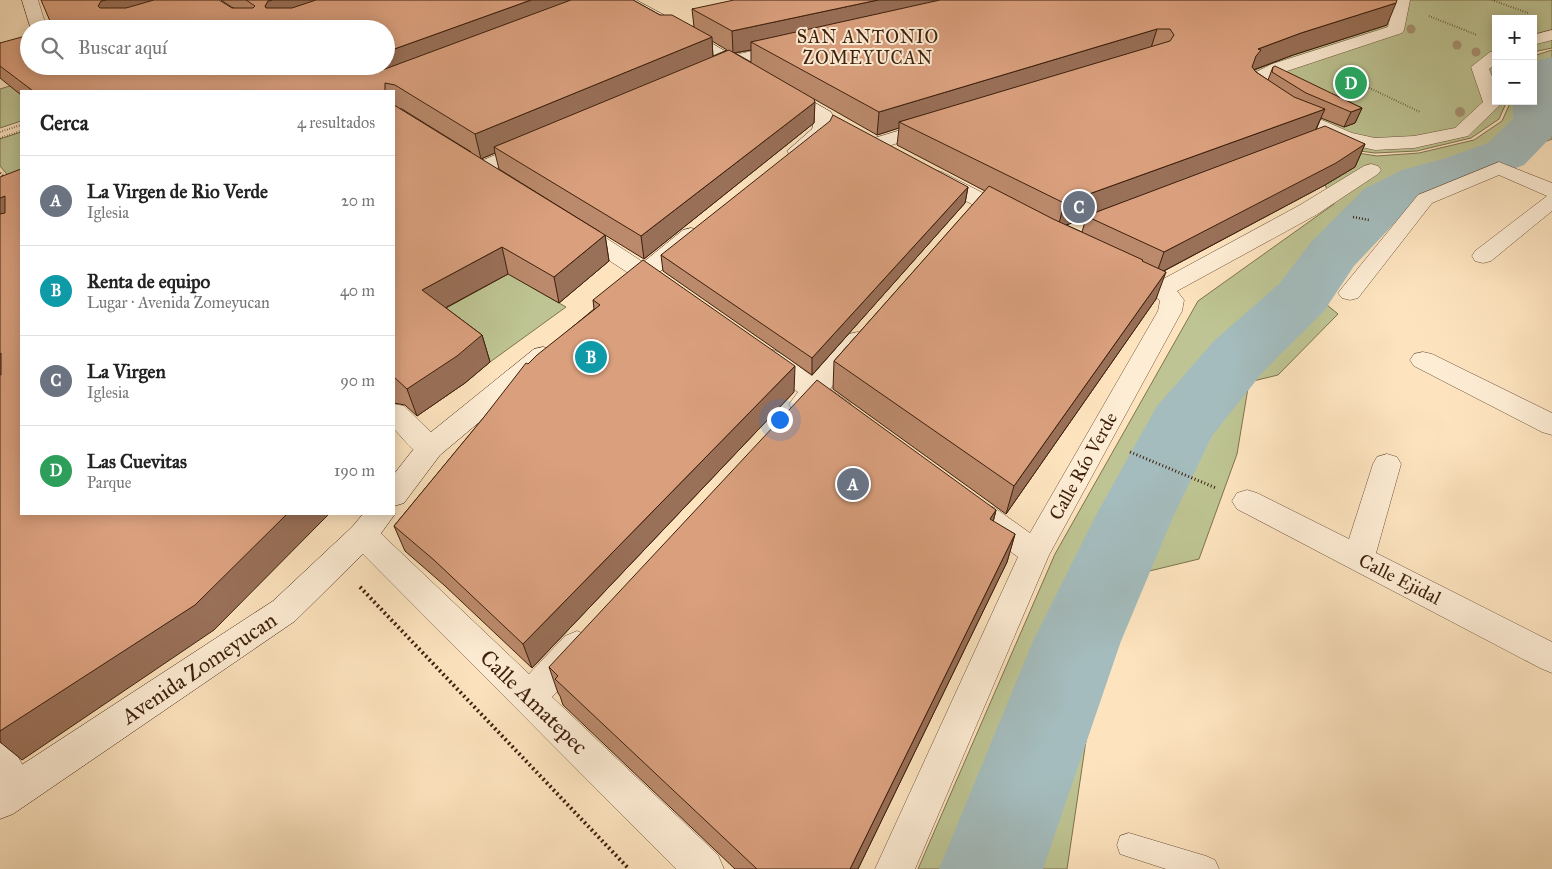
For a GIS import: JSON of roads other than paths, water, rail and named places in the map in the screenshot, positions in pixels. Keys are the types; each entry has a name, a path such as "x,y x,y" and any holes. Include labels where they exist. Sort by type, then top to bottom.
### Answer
{"street":[{"path":"30,0 36,20"},
{"path":"617,0 658,18 658,23 664,28 681,32 832,120 825,124 821,131 783,162"},
{"path":"1402,3 1396,30 1278,68 1258,78 1255,90 1292,114 1346,138 1375,144 1414,142 1461,132 1493,103 1480,67 1492,59"},
{"path":"1537,39 1552,35"},
{"path":"693,77 732,61 802,45"},
{"path":"949,121 868,140 1030,226"},
{"path":"481,168 548,139"},
{"path":"458,154 506,184"},
{"path":"1350,293 1425,198 1499,168 1552,191"},
{"name":"Calle Río Verde","path":"895,869 1035,553 1170,311 1172,300 1153,284 1308,210 1370,170"},
{"path":"961,223 980,201"},
{"path":"1483,256 1552,201"},
{"path":"554,215 645,272 685,300"},
{"path":"607,304 706,223"},
{"path":"787,420 878,318"},
{"path":"742,340 861,426"},
{"path":"395,494 430,448 561,341"},
{"path":"1424,360 1552,425"},
{"path":"395,414 430,448"},
{"path":"1359,558 1387,464"},
{"path":"964,501 1035,553"},
{"name":"Calle Ejidal","path":"1247,501 1552,658"},
{"name":"Avenida Zomeyucan","path":"6,783 284,611 371,524"},
{"name":"Calle Amatepec","path":"371,524 529,698 704,869"},
{"path":"529,698 597,625"}],"lane":[{"path":"1129,845 1206,869"}],"waterway":[{"path":"991,869 1077,641 1134,517 1182,424 1238,357 1302,297 1333,254 1384,201 1421,181 1462,170 1506,154 1538,122 1536,89 1549,72 1552,71"}],"place":[{"name":"Las Cuevitas","path":"1351,83"},
{"name":"La Virgen","path":"1079,207"},
{"name":"Renta de equipo","path":"591,357"},
{"name":"La Virgen de Rio Verde","path":"853,484"}],"district":[{"name":"SAN ANTONIO ZOMEYUCAN","path":"868,47"}]}
